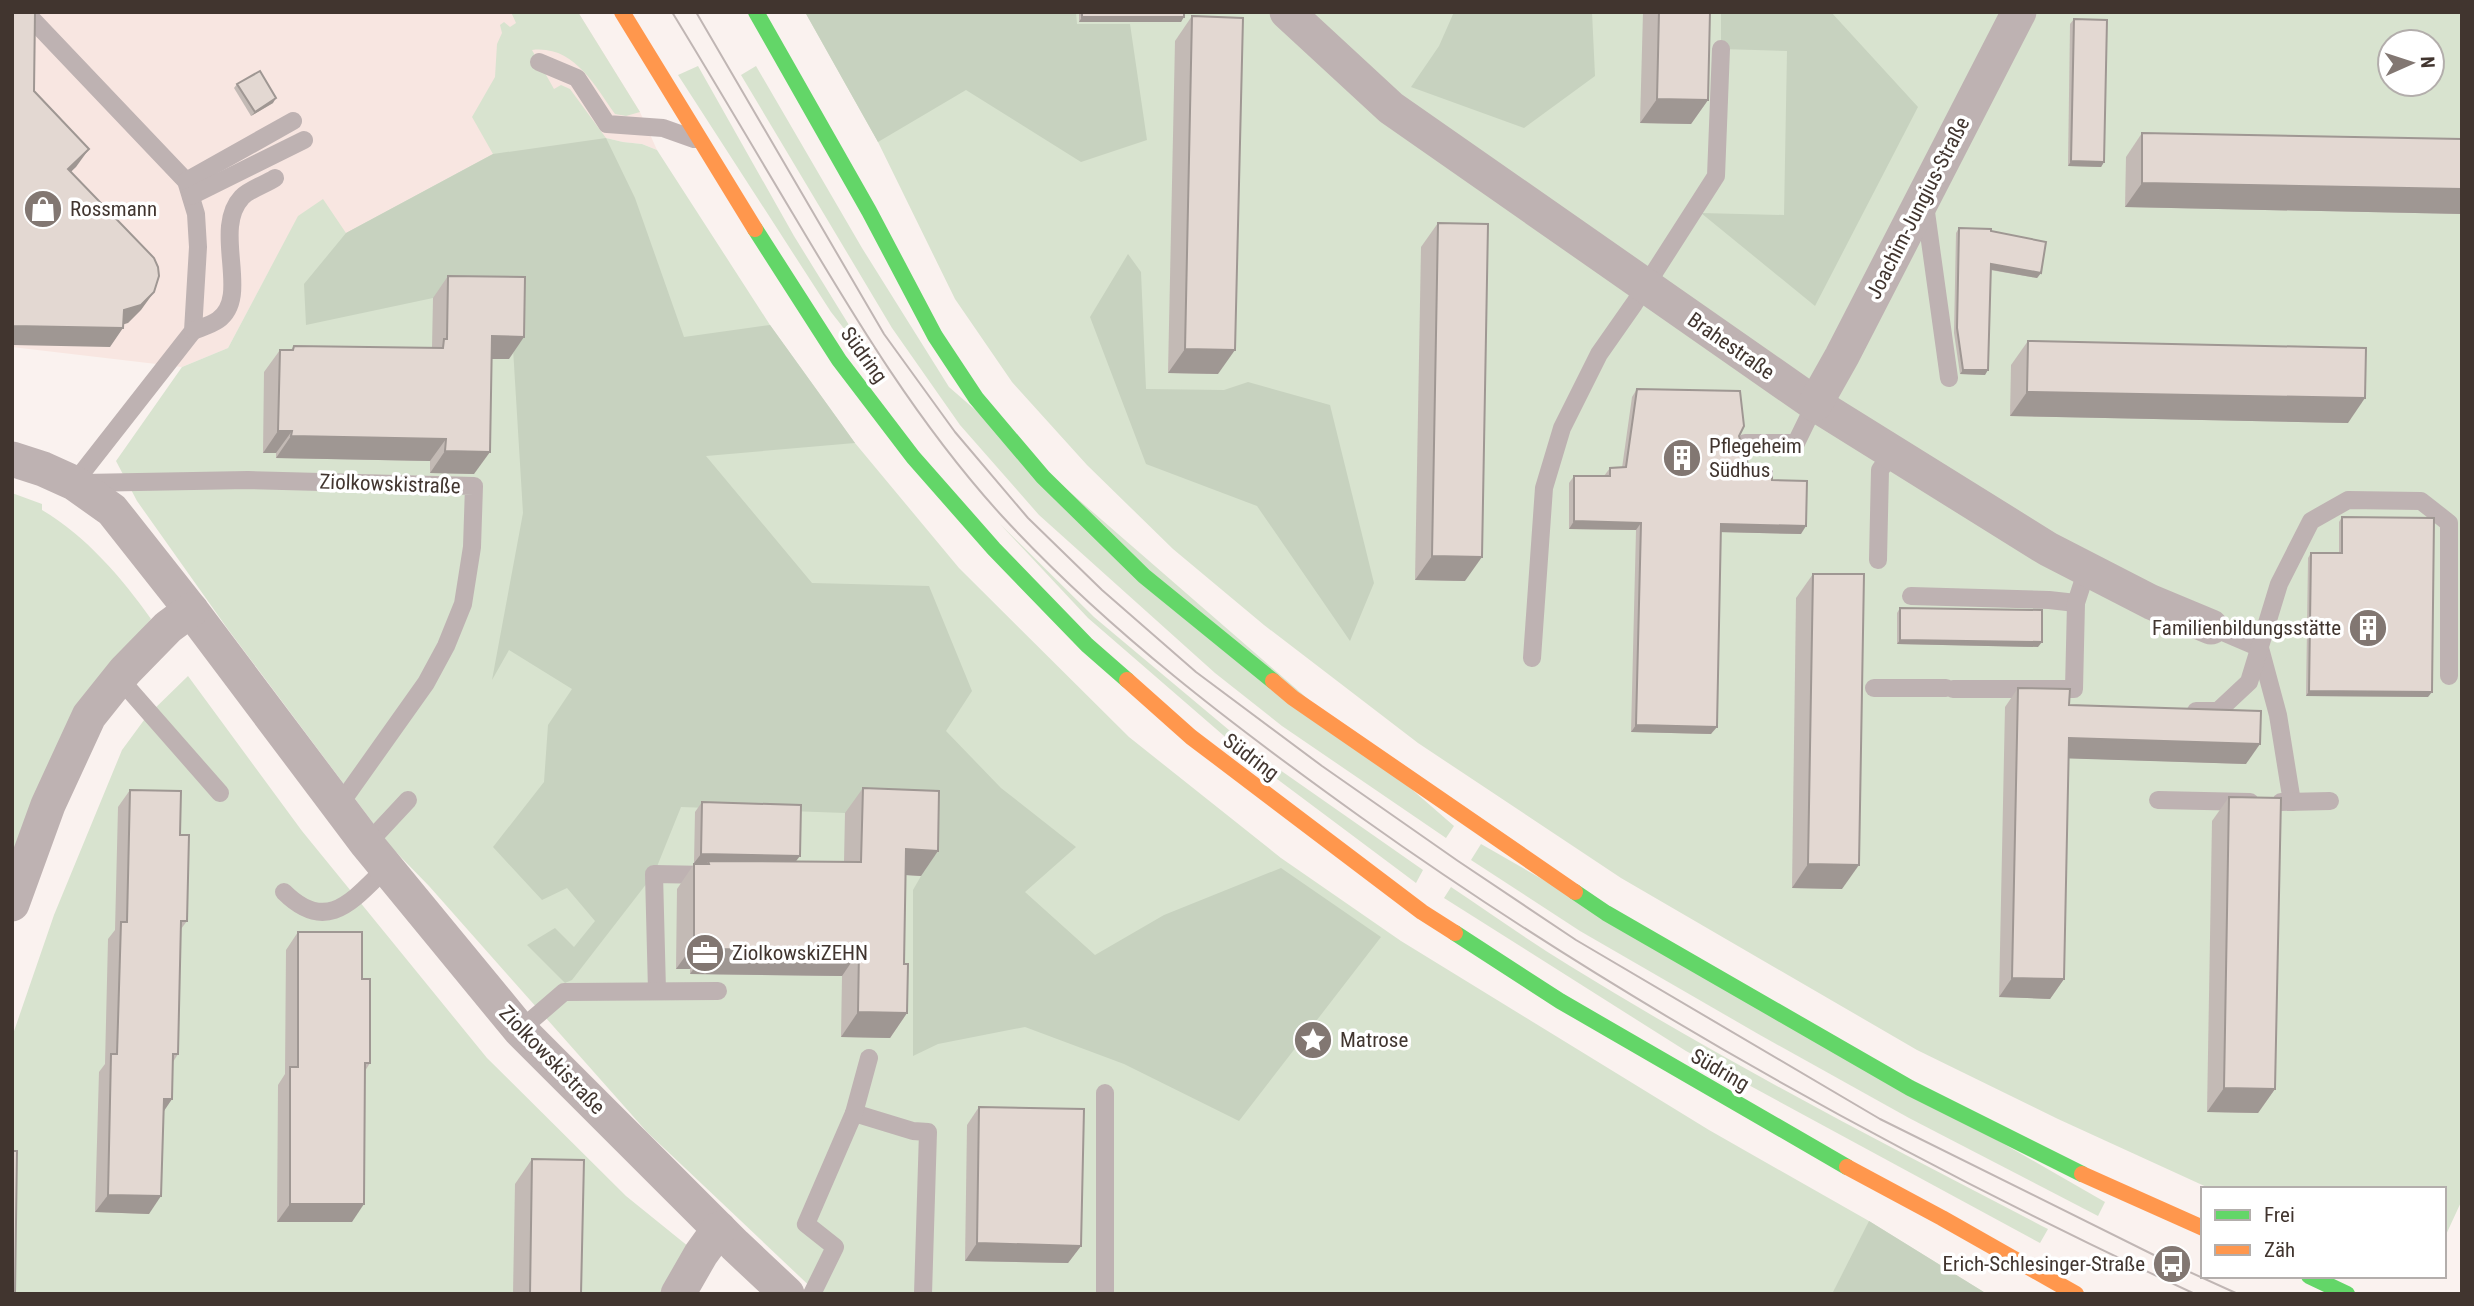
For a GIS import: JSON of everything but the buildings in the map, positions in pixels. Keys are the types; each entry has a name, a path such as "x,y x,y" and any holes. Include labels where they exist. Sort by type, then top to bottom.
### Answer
{"main road":[{"name":"Südring","path":"622,12 839,360 913,457 994,549 1087,645 1191,737 1422,912 1560,1001 1858,1174 2076,1294"},
{"path":"756,12 869,211 935,335 976,398 1043,477 1143,576 1293,698 1606,914 1910,1088 2090,1178 2201,1227"},
{"path":"2313,1278 2347,1294"}],"street":[{"name":"Brahestraße","path":"1287,12 1391,108 1815,404 2048,549 2151,602 2211,627"},
{"name":"Joachim-Jungius-Straße","path":"1815,404 2019,12"},
{"name":"Ziolkowskistraße","path":"12,459 74,483 111,510 191,610 338,807 520,1030 719,1230 787,1294"},
{"path":"12,904 48,806 89,716 119,678 168,627 191,610"},
{"path":"678,1294 701,1254 719,1230"}],"lane":[{"path":"30,17 188,189 196,214 198,247 193,331"},
{"path":"1532,658 1544,488 1562,428 1599,354 1716,176 1721,49"},
{"path":"539,62 577,78 607,124 663,128 701,141"},
{"path":"188,189 293,121"},
{"path":"188,189 304,140"},
{"path":"74,483 193,331 218,320 227,310 234,289 229,240 231,217 243,197 275,178"},
{"path":"1924,196 1949,378"},
{"path":"1745,443 1796,443 1815,404"},
{"path":"1878,560 1880,470 1892,453"},
{"name":"Ziolkowskistraße","path":"74,483 239,480 474,486 472,547 463,604 446,646 426,683 338,807"},
{"path":"2178,710 2218,711 2249,681 2279,584 2311,521 2347,500 2421,501 2449,523 2449,676"},
{"path":"1874,688 2074,689 2076,603 2087,569"},
{"path":"1911,596 2076,603"},
{"path":"2211,627 2260,648"},
{"path":"2260,648 2278,715 2292,802"},
{"path":"119,678 220,793"},
{"path":"284,892 298,906 317,913 335,911 350,903 408,800"},
{"path":"2158,800 2330,801"},
{"path":"657,991 654,874 727,875"},
{"path":"520,1030 564,992 718,991"},
{"path":"812,1294 835,1247 806,1224 854,1113 869,1058"},
{"path":"1105,1093 1105,1294"},
{"path":"854,1113 913,1131 928,1132 923,1294"}],"shaded area":[{"path":"12,12 578,12 640,112 657,150 642,144 606,138 346,233 269,271 228,348 182,367 12,347"}],"green space":[{"path":"511,12 578,12 640,112 626,116 615,114 591,80 571,60 547,50 532,50 554,89 561,85 570,89 606,138 642,144 657,150 770,325 855,443 959,568 1129,737 1281,858 1401,941 1709,1130 1869,1221 1987,1294 818,1294 647,1132 429,886 391,847 227,628 137,501 116,461 182,367 228,348 298,216 323,199 346,233 493,154 472,117 495,77 497,44 502,33 500,25 504,22 510,27 516,23"},
{"path":"805,12 2462,12 2462,1200 2446,1235 2446,1187 2207,1187 1917,1050 1621,878 1418,743 1264,625 1173,549 1087,465 1012,382 955,299 878,142"},
{"path":"805,12 1076,12 1077,24 1130,24 1147,140 1081,162 966,90 878,142"},
{"path":"1454,12 1592,12 1595,76 1524,128 1411,87 1439,46"},
{"path":"1721,12 1831,12 1918,107 1815,306 1701,213 1784,215 1787,51 1721,49"},
{"path":"698,66 794,236 878,372 831,312 678,75"},
{"path":"756,66 862,248 949,387 1454,826 1446,838 1282,726 1215,673 1039,515 960,425 892,328 741,75"},
{"path":"606,138 635,198 684,337 770,325 855,443 706,456 812,583 929,586 972,691 946,731 1001,788 1076,847 1025,892 1095,955 1164,915 1281,868 1381,937 1239,1121 1124,1064 1025,1027 938,1044 913,1056 913,890 921,876 845,813 681,807 654,874 572,980 565,983 527,945 555,928 574,947 595,921 567,888 542,900 493,847 544,782 548,725 572,689 509,650 492,680 523,513 510,299 433,298 306,325 304,284 346,233 493,154"},
{"path":"1128,254 1141,272 1146,389 1224,390 1248,382 1330,405 1374,583 1350,641 1257,506 1146,464 1090,317"},
{"path":"12,493 42,504 42,510 74,532 115,573 151,619 116,660 12,866"},
{"path":"1000,524 1094,617 1260,756 1423,870 1416,883 1253,761 1088,618"},
{"path":"188,676 302,831 487,1058 626,1196 694,1251 673,1294 12,1294 12,1037 54,915 122,750 147,716"},
{"path":"1481,844 2105,1202 2098,1216 1909,1118 1580,931 1471,860"},
{"path":"1451,887 1555,956 1687,1036 2048,1229 2040,1243 1686,1051 1444,898"},
{"path":"1869,1221 1987,1294 1832,1294"}],"tram line":[{"path":"672,12 841,293 890,371 943,445 1002,516 1043,558 1085,599 1174,676 1362,818 1561,952 1664,1015 1768,1075 1979,1189 2195,1294"},
{"path":"696,12 884,334 955,432 1028,518 1102,590 1196,672 1322,766 1576,940 1880,1119 2201,1277"},
{"path":"2203,1278 2238,1294"}],"traffic: fast":[{"path":"756,12 869,211 935,336 976,398 1043,477 1144,576 1273,681"},
{"path":"755,229 839,360 913,457 994,549 1087,645 1127,680"},
{"path":"1575,892 1606,913 1910,1088 2082,1174"},
{"path":"1455,933 1560,1001 1847,1167"},
{"path":"2313,1278 2347,1294"}],"traffic: slow":[{"path":"622,12 755,229"},
{"path":"1127,680 1191,737 1422,912 1455,933"},
{"path":"1273,681 1293,698 1575,892"},
{"path":"1847,1167 2076,1294"},
{"path":"2082,1174 2201,1227"}],"place":[{"name":"Rossmann","path":"43,209"},
{"name":"Pflegeheim Südhus","path":"1682,458"},
{"name":"Familienbildungsstätte","path":"2368,628"},
{"name":"ZiolkowskiZEHN","path":"705,953"},
{"name":"Matrose","path":"1313,1040"},
{"name":"Erich-Schlesinger-Straße","path":"2172,1264"}]}
